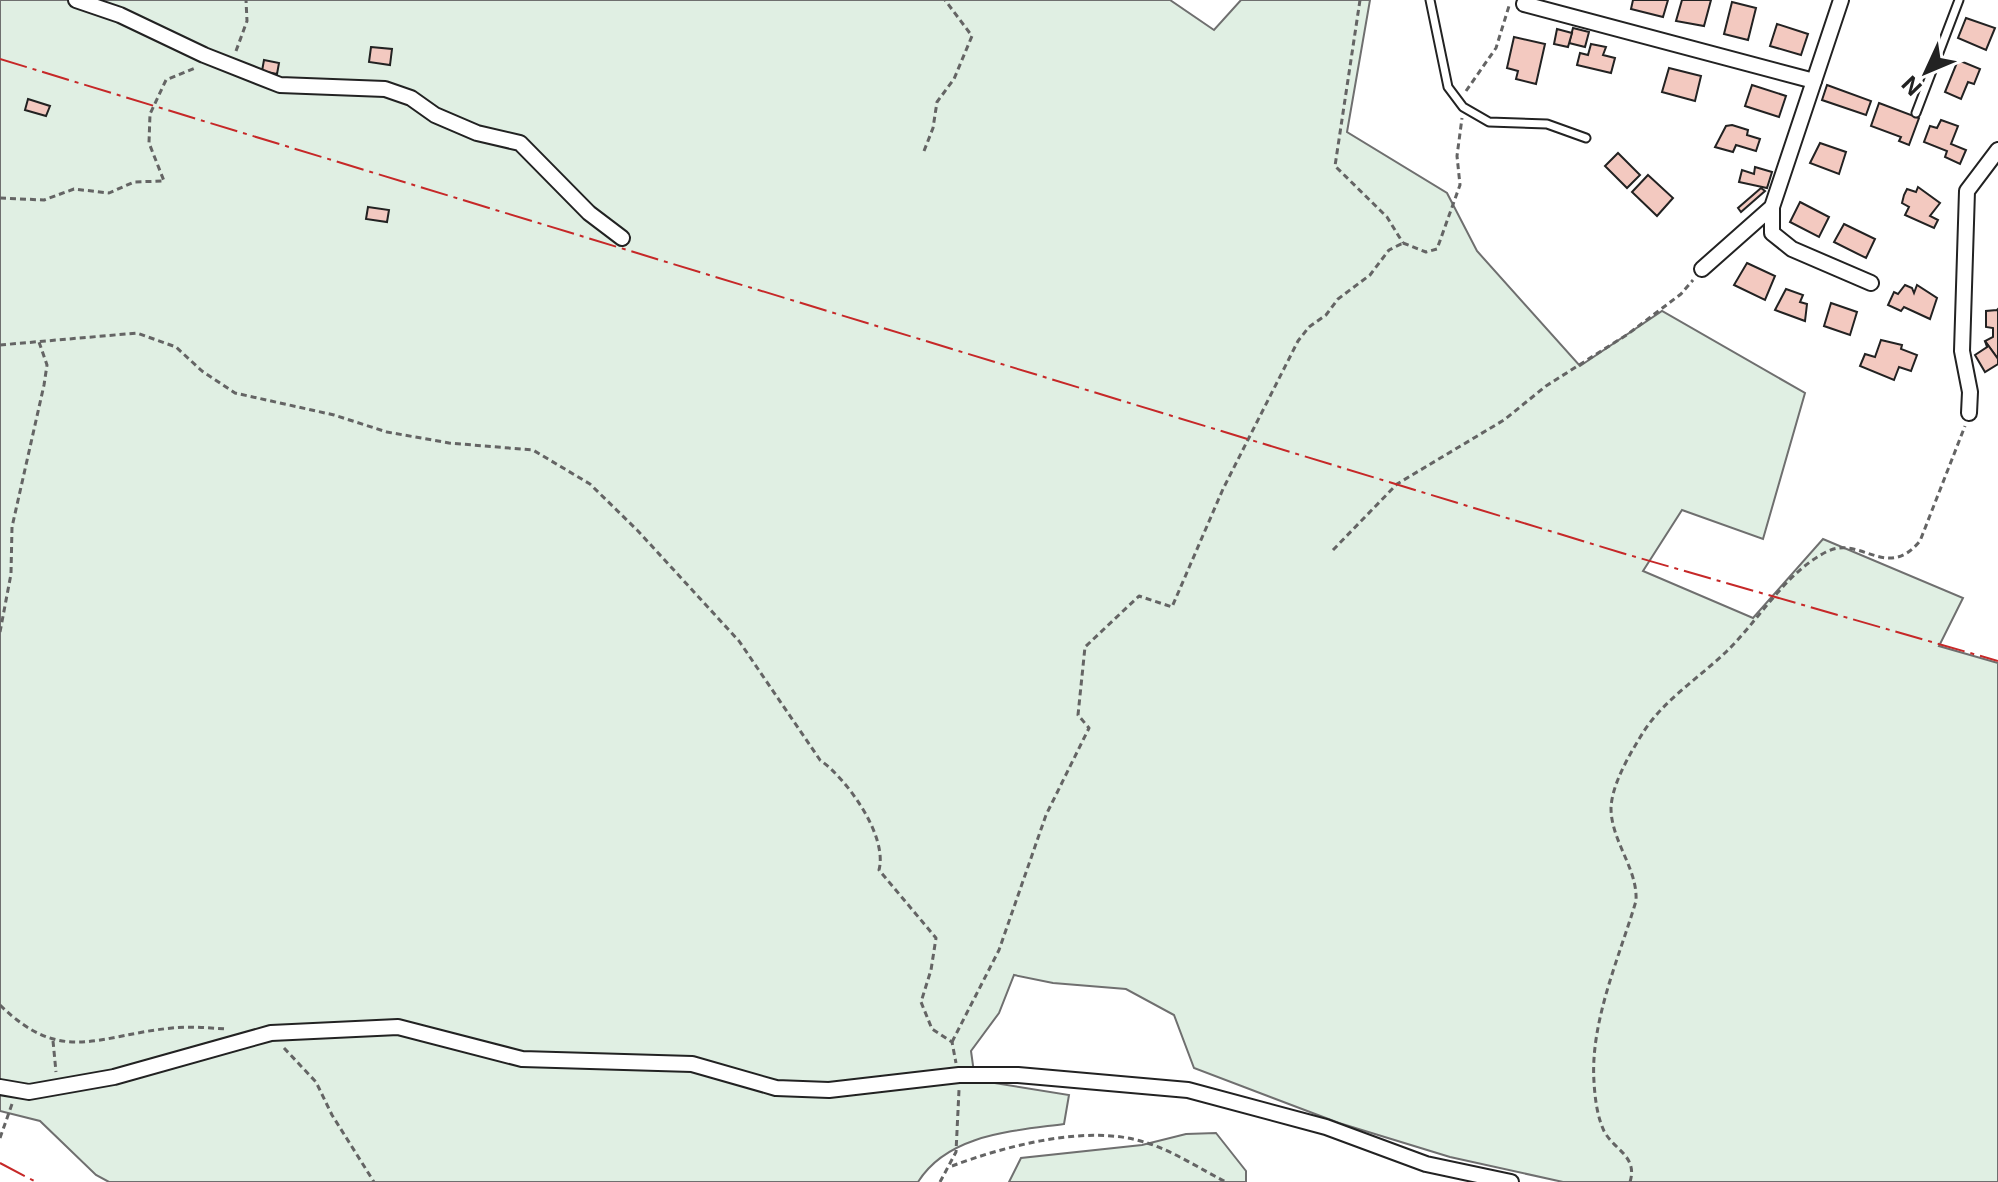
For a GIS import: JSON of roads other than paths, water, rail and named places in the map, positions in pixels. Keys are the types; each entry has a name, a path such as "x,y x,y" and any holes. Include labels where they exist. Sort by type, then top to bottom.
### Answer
{"street":[{"path":"76,0 120,15 280,85 385,89 411,98 435,115 477,133 520,143 589,213 622,238"},
{"path":"1841,0 1772,207 1772,233 1782,241 1871,283"},
{"path":"1517,2 1814,81"},
{"path":"1969,413 1970,392 1962,351 1967,191 1998,150"},
{"path":"1702,269 1772,207"},
{"path":"0,1087 29,1092 114,1077 271,1033 398,1027 522,1059 692,1064 776,1088 829,1090 959,1075 1018,1075 1188,1090 1326,1127 1426,1164 1511,1182"}],"lane":[{"path":"1430,0 1448,87 1463,107 1489,122 1547,124 1586,138"},
{"path":"1916,113 1959,0"}]}
